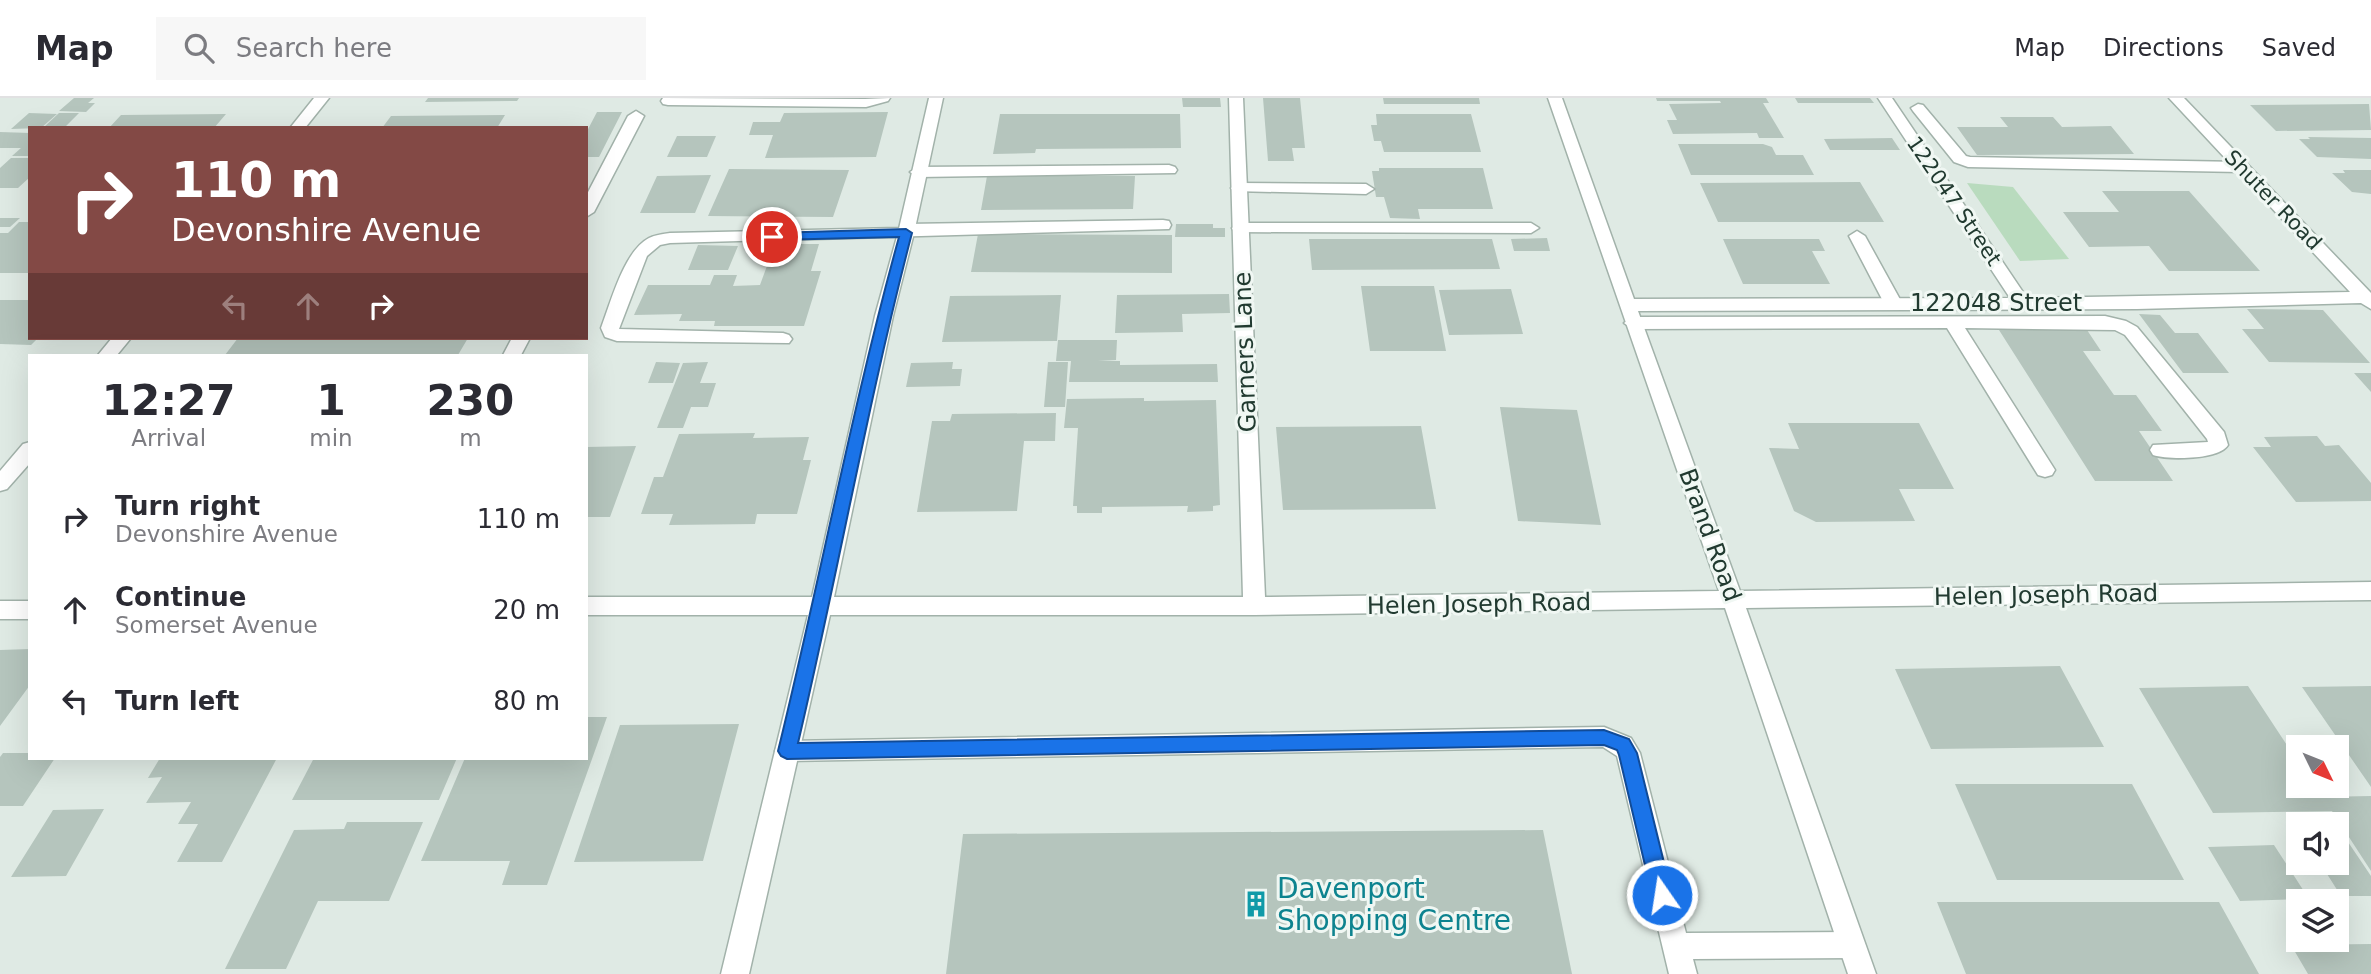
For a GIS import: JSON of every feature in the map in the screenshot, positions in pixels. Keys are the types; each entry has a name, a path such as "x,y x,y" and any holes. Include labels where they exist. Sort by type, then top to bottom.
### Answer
{"street":[{"path":"299,126 322,98"},
{"path":"668,101 866,103 883,98"},
{"path":"735,974 936,98"},
{"name":"Garners Lane","path":"1236,98 1254,606"},
{"name":"Brand Road","path":"1555,98 1629,314 1734,601 1862,974"},
{"name":"122047 Street","path":"1885,98 2022,303"},
{"name":"Shuter Road","path":"2176,98 2368,300"},
{"path":"1918,108 1960,159 1968,162 2241,167"},
{"path":"588,208 636,116"},
{"path":"918,172 1169,170"},
{"path":"1239,188 1366,189"},
{"path":"783,339 617,335 611,333 610,328 639,254 655,241 1163,225"},
{"path":"1240,228 1531,228"},
{"path":"1857,236 1893,303"},
{"name":"122048 Street","path":"1629,314 1893,303 2368,300"},
{"path":"1629,314 1952,322 2105,322 2131,331 2217,438 2218,445 2211,449 2160,450"},
{"path":"1952,322 2045,470"},
{"path":"108,354 120,340"},
{"path":"0,484 28,451"},
{"name":"Helen Joseph Road","path":"588,607 1254,606 2371,591"},
{"path":"0,610 28,610"},
{"path":"787,751 1604,737 1623,745 1628,753 1683,974"},
{"path":"1674,946 1852,945"}],"green space":[{"path":"1967,183 2013,187 2069,259 2020,261"}],"building":[{"path":"74,98 94,98 88,103 95,103 86,112 59,111"},
{"path":"428,98 519,98 517,101 425,102"},
{"path":"1182,98 1220,98 1221,107 1183,107"},
{"path":"1263,98 1300,98 1305,148 1292,148 1294,161 1268,161"},
{"path":"1383,98 1479,98 1480,104 1384,104"},
{"path":"1656,98 1766,98 1769,103 1763,103 1784,138 1759,138 1757,133 1673,134 1667,120 1677,120 1669,104 1721,103 1657,101"},
{"path":"1795,98 1870,98 1874,103 1798,103"},
{"path":"2369,104 2371,130 2276,131 2250,105"},
{"path":"597,112 622,112 599,157 588,157 588,129"},
{"path":"888,112 876,157 765,158 773,135 749,135 753,122 780,122 784,113"},
{"path":"29,113 57,114 43,126 11,129"},
{"path":"59,113 79,113 66,126 45,126"},
{"path":"226,114 216,126 111,126 121,115"},
{"path":"1000,114 1180,114 1181,148 1036,149 1035,153 993,154"},
{"path":"1376,114 1471,114 1481,152 1384,152 1381,141 1374,141 1371,125 1377,125"},
{"path":"505,115 498,126 384,126 391,116"},
{"path":"2000,117 2053,117 2062,127 2111,126 2134,154 1977,155 1957,127 2008,127"},
{"path":"0,132 28,133 28,156 12,156 21,148 0,148"},
{"path":"677,136 716,136 707,157 667,157"},
{"path":"2308,137 2371,138 2371,159 2317,157 2299,139 2310,139"},
{"path":"1892,138 1900,150 1830,150 1824,139"},
{"path":"1678,144 1763,144 1772,147 1776,155 1803,155 1814,175 1691,175"},
{"path":"11,158 28,158 28,179 18,188 0,188 0,168"},
{"path":"1379,168 1483,168 1493,209 1418,209 1420,219 1390,218 1384,197 1376,197 1372,171 1379,171"},
{"path":"729,169 849,170 833,217 708,216"},
{"path":"2343,170 2371,170 2371,194 2352,192 2332,173 2345,173"},
{"path":"711,175 695,213 640,213 657,176"},
{"path":"987,176 1135,176 1133,209 981,210"},
{"path":"1860,182 1884,222 1718,222 1700,183"},
{"path":"2102,191 2189,191 2260,271 2169,271 2149,246 2089,247 2063,212 2119,212"},
{"path":"0,218 20,218 10,227 0,227"},
{"path":"19,222 28,222 28,273 0,273 0,233 8,233"},
{"path":"1176,224 1213,224 1213,228 1225,228 1225,237 1175,237"},
{"path":"978,234 1172,235 1172,273 971,272"},
{"path":"1547,238 1550,251 1514,251 1511,239"},
{"path":"1309,239 1492,239 1500,269 1312,270"},
{"path":"1723,239 1819,239 1825,251 1812,251 1830,284 1743,284"},
{"path":"775,244 819,244 811,271 821,271 804,326 714,326 715,321 679,321 682,314 634,315 648,285 710,285 714,275 737,275 733,286 760,285"},
{"path":"698,245 738,246 728,270 688,270"},
{"path":"1361,286 1434,286 1446,351 1370,351"},
{"path":"1511,289 1523,334 1449,335 1439,290"},
{"path":"1229,294 1230,313 1182,314 1183,332 1115,333 1117,295"},
{"path":"1061,295 1057,341 942,342 950,296"},
{"path":"0,300 28,300 28,340 36,340 31,345 0,344"},
{"path":"2247,309 2323,310 2370,363 2269,362 2242,329 2264,329"},
{"path":"2139,314 2160,315 2175,333 2198,333 2229,373 2183,373"},
{"path":"1999,330 2087,330 2101,351 2083,351 2114,395 2136,395 2162,431 2139,431 2173,481 2095,481"},
{"path":"236,340 467,340 459,354 226,354"},
{"path":"1058,340 1117,340 1116,360 1098,361 1120,361 1120,365 1217,364 1218,382 1069,382 1071,361 1056,361"},
{"path":"656,362 680,363 673,383 648,383"},
{"path":"708,362 700,383 716,383 708,407 691,407 683,428 657,428 683,363"},
{"path":"953,362 952,369 962,369 960,386 906,387 911,363"},
{"path":"1048,362 1068,362 1065,407 1044,407"},
{"path":"2354,373 2371,373 2371,392"},
{"path":"1144,398 1144,401 1216,400 1220,505 1213,506 1213,511 1187,512 1188,506 1102,507 1102,513 1077,513 1077,506 1073,506 1078,428 1064,428 1067,399"},
{"path":"1500,407 1577,410 1601,525 1518,521"},
{"path":"1056,413 1055,441 1024,441 1017,511 917,512 932,421 950,421 952,414"},
{"path":"1788,423 1919,423 1954,489 1899,489 1915,521 1816,522 1794,511 1769,448 1799,449"},
{"path":"1421,426 1436,509 1283,510 1276,427"},
{"path":"755,433 753,438 809,437 803,460 811,460 797,514 757,514 755,524 669,525 673,514 641,514 654,477 663,477 679,434"},
{"path":"2317,436 2325,446 2339,445 2371,483 2371,501 2296,502 2253,447 2271,447 2264,437"},
{"path":"636,446 610,517 588,517 588,447"},
{"path":"28,649 28,688 0,726 0,650"},
{"path":"2060,666 2104,747 1931,749 1895,669"},
{"path":"2248,686 2286,744 2286,798 2371,796 2371,871 2349,837 2349,812 2213,813 2139,688"},
{"path":"2371,686 2371,787 2349,755 2349,735 2335,735 2302,687"},
{"path":"588,717 607,717 547,885 502,885 510,861 421,861 464,760 588,760"},
{"path":"739,724 703,861 574,862 620,725"},
{"path":"3,753 28,753 28,760 54,760 23,806 0,806 0,757"},
{"path":"159,760 276,760 222,862 177,862 198,824 178,824 191,802 146,803 162,777 148,778"},
{"path":"313,760 456,760 439,800 292,800"},
{"path":"1955,784 2132,784 2184,880 1997,880"},
{"path":"104,809 66,876 11,877 53,810"},
{"path":"347,822 423,822 389,901 318,901 286,969 225,969 294,830 344,829"},
{"name":"Davenport Shopping Centre","path":"1543,830 1572,974 946,974 963,834"},
{"path":"2349,843 2371,876 2371,896 2349,896 2349,889 2337,889 2328,875 2349,875"},
{"path":"2274,845 2286,864 2286,875 2293,875 2303,889 2286,889 2286,900 2240,901 2208,847"},
{"path":"1937,902 2219,902 2259,974 1966,974"},
{"path":"2349,944 2371,944 2371,974 2308,974 2295,952 2349,952"}],"place":[{"name":"Davenport Shopping Centre","path":"1256,904"}],"route":[{"path":"772,237 906,233 884,316 787,751 1604,737 1616,740 1628,753 1662,895"}]}
